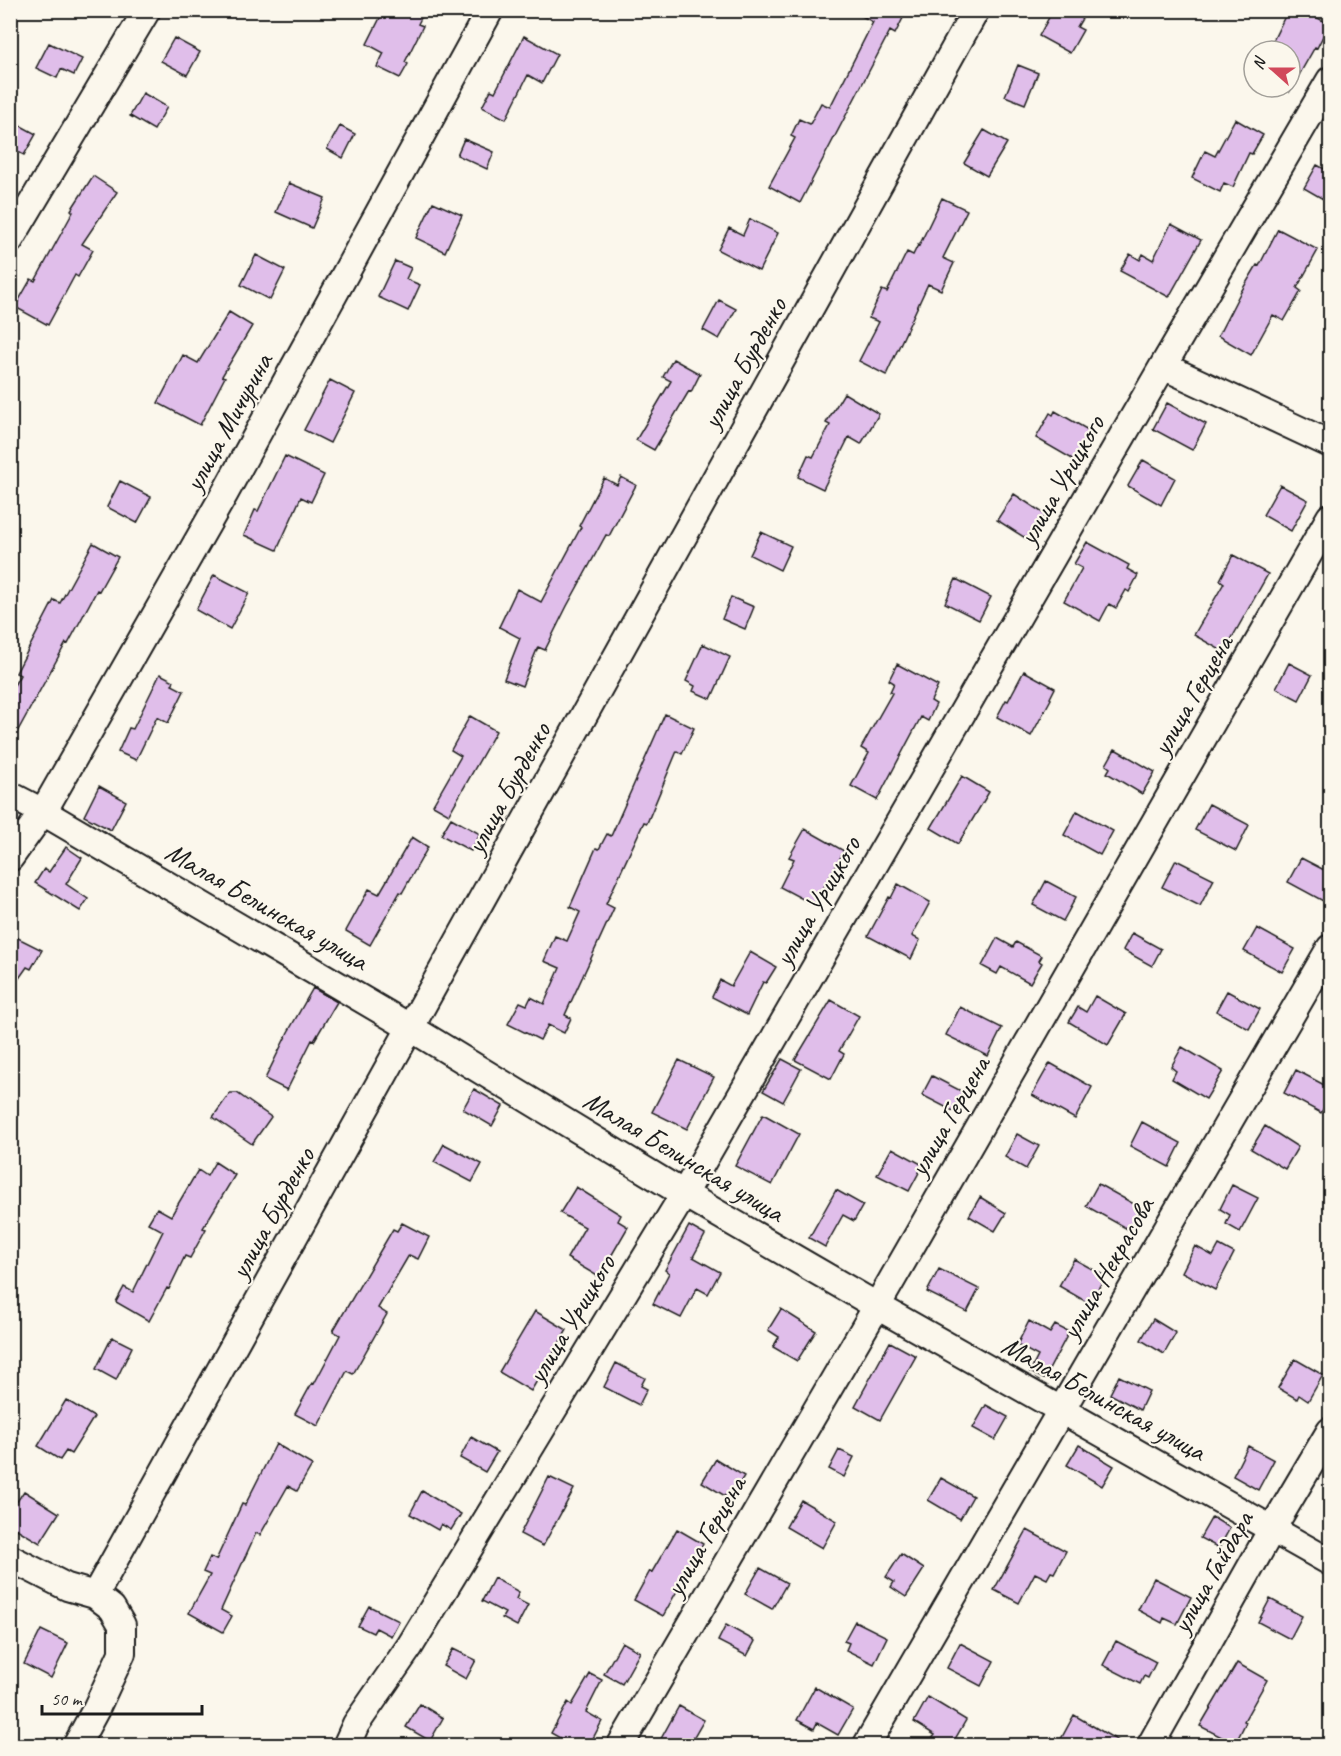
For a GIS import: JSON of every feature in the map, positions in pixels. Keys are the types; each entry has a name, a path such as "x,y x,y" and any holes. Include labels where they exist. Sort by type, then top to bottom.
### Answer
{"street":[{"path":"10,240 147,10"},
{"name":"улица Мичурина","path":"10,858 43,812 231,483 490,10"},
{"name":"улица Бурденко","path":"94,1595 976,10"},
{"name":"улица Урицкого","path":"346,1746 356,1724 410,1646 684,1194 1330,80"},
{"path":"1163,366 1330,444"},
{"name":"улица Герцена","path":"620,1746 877,1306 1330,517"},
{"name":"Малая Белинская улица","path":"10,795 43,812 411,1028 684,1194 1330,1562"},
{"name":"улица Некрасова","path":"866,1746 1330,948"},
{"name":"улица Гайдара","path":"1150,1746 1330,1431"},
{"path":"10,1558 67,1587 94,1595 112,1608 122,1625 122,1653 76,1746"}],"building":[{"path":"384,10 425,10 418,24 423,26 405,62 408,64 400,78 377,67 384,53 367,44"},
{"path":"851,10 907,10 895,34 890,31 800,203 769,186 795,138 791,136 799,119 810,124 821,103 830,107 873,22"},
{"path":"1053,10 1087,10 1077,27 1083,30 1070,53 1039,36"},
{"path":"1288,10 1303,10 1329,24 1317,48 1315,47 1302,70 1302,39 1274,39"},
{"path":"524,36 557,54 542,83 528,75 506,119 482,107 491,90 495,92"},
{"path":"174,38 200,52 187,75 161,61"},
{"path":"49,43 82,59 74,75 61,69 57,78 36,68"},
{"path":"1018,65 1038,73 1025,104 1005,96"},
{"path":"143,93 167,107 154,130 130,116"},
{"path":"1235,119 1263,135 1252,154 1249,153 1233,187 1224,183 1220,192 1192,178 1205,151 1215,156"},
{"path":"10,120 36,134 24,155 10,148"},
{"path":"340,126 355,134 343,158 327,149"},
{"path":"984,130 1007,143 987,176 964,163"},
{"path":"464,139 494,152 487,169 457,155"},
{"path":"1317,165 1330,172 1330,203 1304,188"},
{"path":"93,176 117,192 82,244 93,250 78,277 75,275 48,325 15,307 31,279 35,281 73,212 71,210"},
{"path":"289,183 325,198 312,228 276,212"},
{"path":"942,198 967,210 943,258 954,263 941,290 928,284 886,375 859,361 879,322 869,318 882,290 887,292 907,252 913,255 919,246"},
{"path":"433,202 462,215 445,252 416,238"},
{"path":"750,219 778,233 759,271 718,250 729,228 743,235"},
{"path":"1171,224 1201,240 1169,297 1120,271 1130,254 1140,260 1143,254 1153,260"},
{"path":"1278,229 1318,250 1297,288 1301,291 1284,321 1273,315 1251,355 1218,336"},
{"path":"256,255 285,270 270,300 241,285"},
{"path":"395,261 411,268 406,279 420,285 408,311 378,297"},
{"path":"719,300 736,309 719,339 703,330"},
{"path":"229,312 252,326 222,376 225,377 200,425 158,403 183,355 198,363"},
{"path":"673,359 700,374 654,450 636,440 671,381 663,377"},
{"path":"330,380 355,393 330,443 304,430"},
{"path":"844,393 879,414 861,444 849,437 823,489 798,477 808,455 813,457 830,425 826,423"},
{"path":"1167,403 1206,424 1192,450 1153,429"},
{"path":"1055,411 1090,431 1074,460 1036,438 1050,413 1053,415"},
{"path":"285,456 324,475 311,502 301,497 277,550 244,535"},
{"path":"1143,460 1175,478 1161,505 1128,486"},
{"path":"621,477 636,485 609,536 606,535 545,650 538,647 522,686 504,679 520,638 499,627 517,589 541,602 604,478 617,485"},
{"path":"120,481 151,497 137,523 107,507"},
{"path":"1280,485 1308,500 1291,531 1263,515"},
{"path":"1014,494 1046,515 1030,541 997,520"},
{"path":"761,532 791,546 780,570 750,555"},
{"path":"1087,542 1129,565 1127,569 1138,575 1129,592 1126,590 1116,608 1109,604 1100,621 1064,601 1082,568 1074,564"},
{"path":"93,543 118,557 68,644 66,643 10,745 10,692 20,675 16,673 54,600 60,603"},
{"path":"1233,555 1268,574 1224,652 1194,635 1224,583 1220,580"},
{"path":"214,575 249,593 230,629 196,610"},
{"path":"956,579 991,597 979,620 945,603"},
{"path":"731,597 754,607 745,629 722,619"},
{"path":"703,644 730,657 711,699 693,691 695,686 686,681"},
{"path":"1289,663 1312,675 1299,700 1276,688"},
{"path":"897,664 938,686 931,701 936,704 928,721 921,717 877,800 851,786 869,753 861,748 892,693 890,692 894,683 889,680"},
{"path":"1024,671 1055,688 1031,736 997,717"},
{"path":"160,674 174,681 172,685 184,691 168,723 157,717 136,760 118,752 129,728 133,729"},
{"path":"665,714 694,728 682,754 677,751 647,823 644,822 606,904 614,908 565,1015 571,1018 564,1033 548,1025 540,1040 508,1024 520,1002 527,1005 531,997 544,1004 560,968 544,961 555,936 567,941 580,912 570,907 596,848 599,849 607,834 611,836"},
{"path":"470,716 496,731 449,814 433,805 461,756 451,750"},
{"path":"1115,749 1155,772 1142,794 1107,773 1110,768 1106,765"},
{"path":"962,776 989,792 958,844 931,828"},
{"path":"99,786 126,801 111,830 84,816"},
{"path":"1209,804 1249,825 1236,851 1195,830"},
{"path":"1077,811 1113,831 1100,855 1064,835"},
{"path":"451,818 480,834 471,851 441,835"},
{"path":"805,829 844,851 814,905 780,887 794,859 789,857"},
{"path":"412,837 428,847 370,945 346,931 369,889 379,894"},
{"path":"66,847 82,858 66,884 88,899 80,911 35,883 44,869 49,872"},
{"path":"1301,858 1330,873 1330,891 1325,902 1288,882"},
{"path":"1176,860 1214,879 1200,906 1162,887"},
{"path":"1046,881 1076,897 1063,921 1033,905"},
{"path":"898,884 930,902 912,936 920,940 911,959 868,936"},
{"path":"1257,928 1295,949 1282,972 1244,951"},
{"path":"1132,933 1161,949 1152,966 1123,950"},
{"path":"10,934 42,950 31,969 27,967 10,991"},
{"path":"997,938 1013,947 1016,942 1042,956 1039,961 1042,963 1030,983 1001,967 997,974 982,966"},
{"path":"750,952 776,967 766,983 763,982 747,1015 712,997 720,980 731,986"},
{"path":"313,988 337,1002 314,1041 312,1040 287,1090 265,1079"},
{"path":"1227,991 1260,1009 1249,1029 1216,1011"},
{"path":"1095,996 1126,1014 1108,1045 1069,1022 1078,1007 1086,1012"},
{"path":"831,1000 859,1016 839,1051 844,1054 831,1079 795,1060"},
{"path":"960,1007 1002,1028 988,1056 946,1035"},
{"path":"1182,1047 1223,1071 1206,1099 1172,1079 1176,1071 1171,1067"},
{"path":"782,1059 801,1069 783,1102 763,1091"},
{"path":"679,1060 714,1077 687,1129 652,1112"},
{"path":"1050,1063 1092,1087 1075,1119 1032,1095"},
{"path":"1296,1070 1330,1088 1330,1096 1321,1113 1284,1093"},
{"path":"932,1076 963,1092 953,1111 922,1095"},
{"path":"474,1089 503,1106 492,1126 463,1109"},
{"path":"230,1093 237,1093 271,1117 252,1144 213,1117"},
{"path":"763,1114 799,1134 772,1185 735,1166"},
{"path":"1142,1122 1181,1143 1169,1167 1130,1146"},
{"path":"1265,1126 1298,1147 1285,1169 1251,1149"},
{"path":"1017,1134 1039,1146 1026,1169 1005,1157"},
{"path":"444,1144 482,1164 472,1182 434,1162"},
{"path":"892,1148 923,1165 909,1191 877,1175"},
{"path":"215,1162 235,1175 203,1228 206,1229 190,1258 185,1256 169,1289 167,1288 149,1321 116,1302 124,1287 133,1292 163,1231 148,1223 157,1208 171,1216 198,1170 207,1176"},
{"path":"1098,1184 1143,1209 1131,1231 1086,1206"},
{"path":"1232,1185 1258,1198 1240,1232 1226,1224 1230,1215 1220,1209"},
{"path":"576,1187 621,1215 618,1221 628,1227 599,1277 567,1258 585,1227 560,1213"},
{"path":"836,1190 863,1205 854,1221 843,1215 825,1247 809,1238"},
{"path":"980,1197 1006,1213 995,1231 969,1216"},
{"path":"402,1223 429,1237 418,1259 409,1255 378,1308 387,1314 353,1374 347,1371 318,1426 295,1414 340,1335 333,1331 393,1229 397,1231"},
{"path":"689,1226 705,1235 693,1257 720,1272 708,1294 697,1288 681,1318 653,1304 669,1273 665,1270"},
{"path":"1219,1245 1234,1253 1215,1290 1182,1272 1195,1246 1213,1256"},
{"path":"1074,1259 1105,1276 1090,1304 1059,1286"},
{"path":"939,1269 979,1289 967,1312 927,1292"},
{"path":"781,1309 816,1331 797,1361 773,1347 779,1337 768,1330"},
{"path":"535,1311 567,1330 531,1391 499,1372"},
{"path":"1153,1319 1176,1333 1164,1354 1141,1340"},
{"path":"1029,1321 1050,1333 1055,1325 1069,1332 1044,1379 1030,1372 1038,1356 1017,1345"},
{"path":"112,1337 132,1347 116,1380 96,1369"},
{"path":"890,1342 916,1356 880,1420 855,1406"},
{"path":"1295,1359 1323,1375 1308,1401 1299,1395 1297,1399 1278,1388"},
{"path":"616,1363 645,1378 641,1386 647,1389 639,1405 604,1387"},
{"path":"1119,1376 1149,1391 1140,1410 1110,1394"},
{"path":"66,1400 94,1417 71,1454 66,1451 60,1460 38,1446"},
{"path":"986,1405 1008,1417 995,1440 973,1428"},
{"path":"471,1437 497,1452 485,1472 460,1458"},
{"path":"276,1444 312,1465 297,1491 288,1486 260,1535 256,1533 221,1610 232,1616 223,1632 189,1613 210,1575 203,1572 210,1557 216,1560 242,1504 245,1505"},
{"path":"1079,1445 1114,1466 1102,1486 1067,1465"},
{"path":"1248,1446 1274,1460 1258,1490 1233,1476"},
{"path":"839,1450 854,1457 844,1477 829,1469"},
{"path":"716,1459 744,1476 730,1499 702,1482"},
{"path":"549,1477 574,1489 543,1546 520,1534"},
{"path":"941,1478 973,1496 960,1519 928,1500"},
{"path":"24,1491 59,1513 40,1543 10,1525 10,1512"},
{"path":"422,1491 461,1514 451,1530 441,1524 438,1530 410,1514"},
{"path":"801,1500 837,1521 822,1548 786,1527"},
{"path":"1212,1517 1230,1528 1219,1548 1200,1538"},
{"path":"677,1529 703,1544 663,1616 634,1600"},
{"path":"1027,1530 1066,1551 1054,1573 1051,1572 1047,1579 1035,1573 1019,1603 994,1590"},
{"path":"901,1554 924,1569 906,1597 891,1587 894,1582 886,1577"},
{"path":"760,1568 787,1583 772,1609 745,1594"},
{"path":"494,1578 519,1592 516,1599 528,1605 517,1626 502,1618 505,1613 482,1601"},
{"path":"1154,1578 1191,1597 1177,1624 1164,1618 1162,1623 1138,1610"},
{"path":"1270,1599 1302,1616 1290,1639 1258,1622"},
{"path":"369,1606 399,1621 391,1636 376,1628 373,1633 358,1626"},
{"path":"855,1621 887,1637 874,1664 846,1650 849,1643 844,1641"},
{"path":"726,1625 755,1641 747,1656 718,1641"},
{"path":"41,1630 68,1643 51,1678 24,1664"},
{"path":"1116,1641 1156,1662 1148,1678 1144,1676 1140,1684 1103,1665"},
{"path":"622,1642 640,1652 622,1684 604,1674"},
{"path":"960,1643 994,1661 981,1686 947,1668"},
{"path":"453,1649 476,1660 466,1679 443,1666"},
{"path":"1237,1663 1267,1680 1244,1721 1246,1722 1235,1744 1200,1726"},
{"path":"590,1674 602,1680 586,1712 602,1721 589,1746 574,1746 551,1733 568,1702 572,1705"},
{"path":"815,1687 853,1709 838,1735 817,1723 814,1729 797,1720"},
{"path":"928,1697 966,1720 951,1746 941,1746 931,1740 935,1735 914,1722"},
{"path":"420,1704 443,1718 430,1741 406,1727"},
{"path":"679,1706 704,1720 689,1746 657,1746"},
{"path":"1074,1715 1127,1746 1073,1746 1061,1739"}]}
